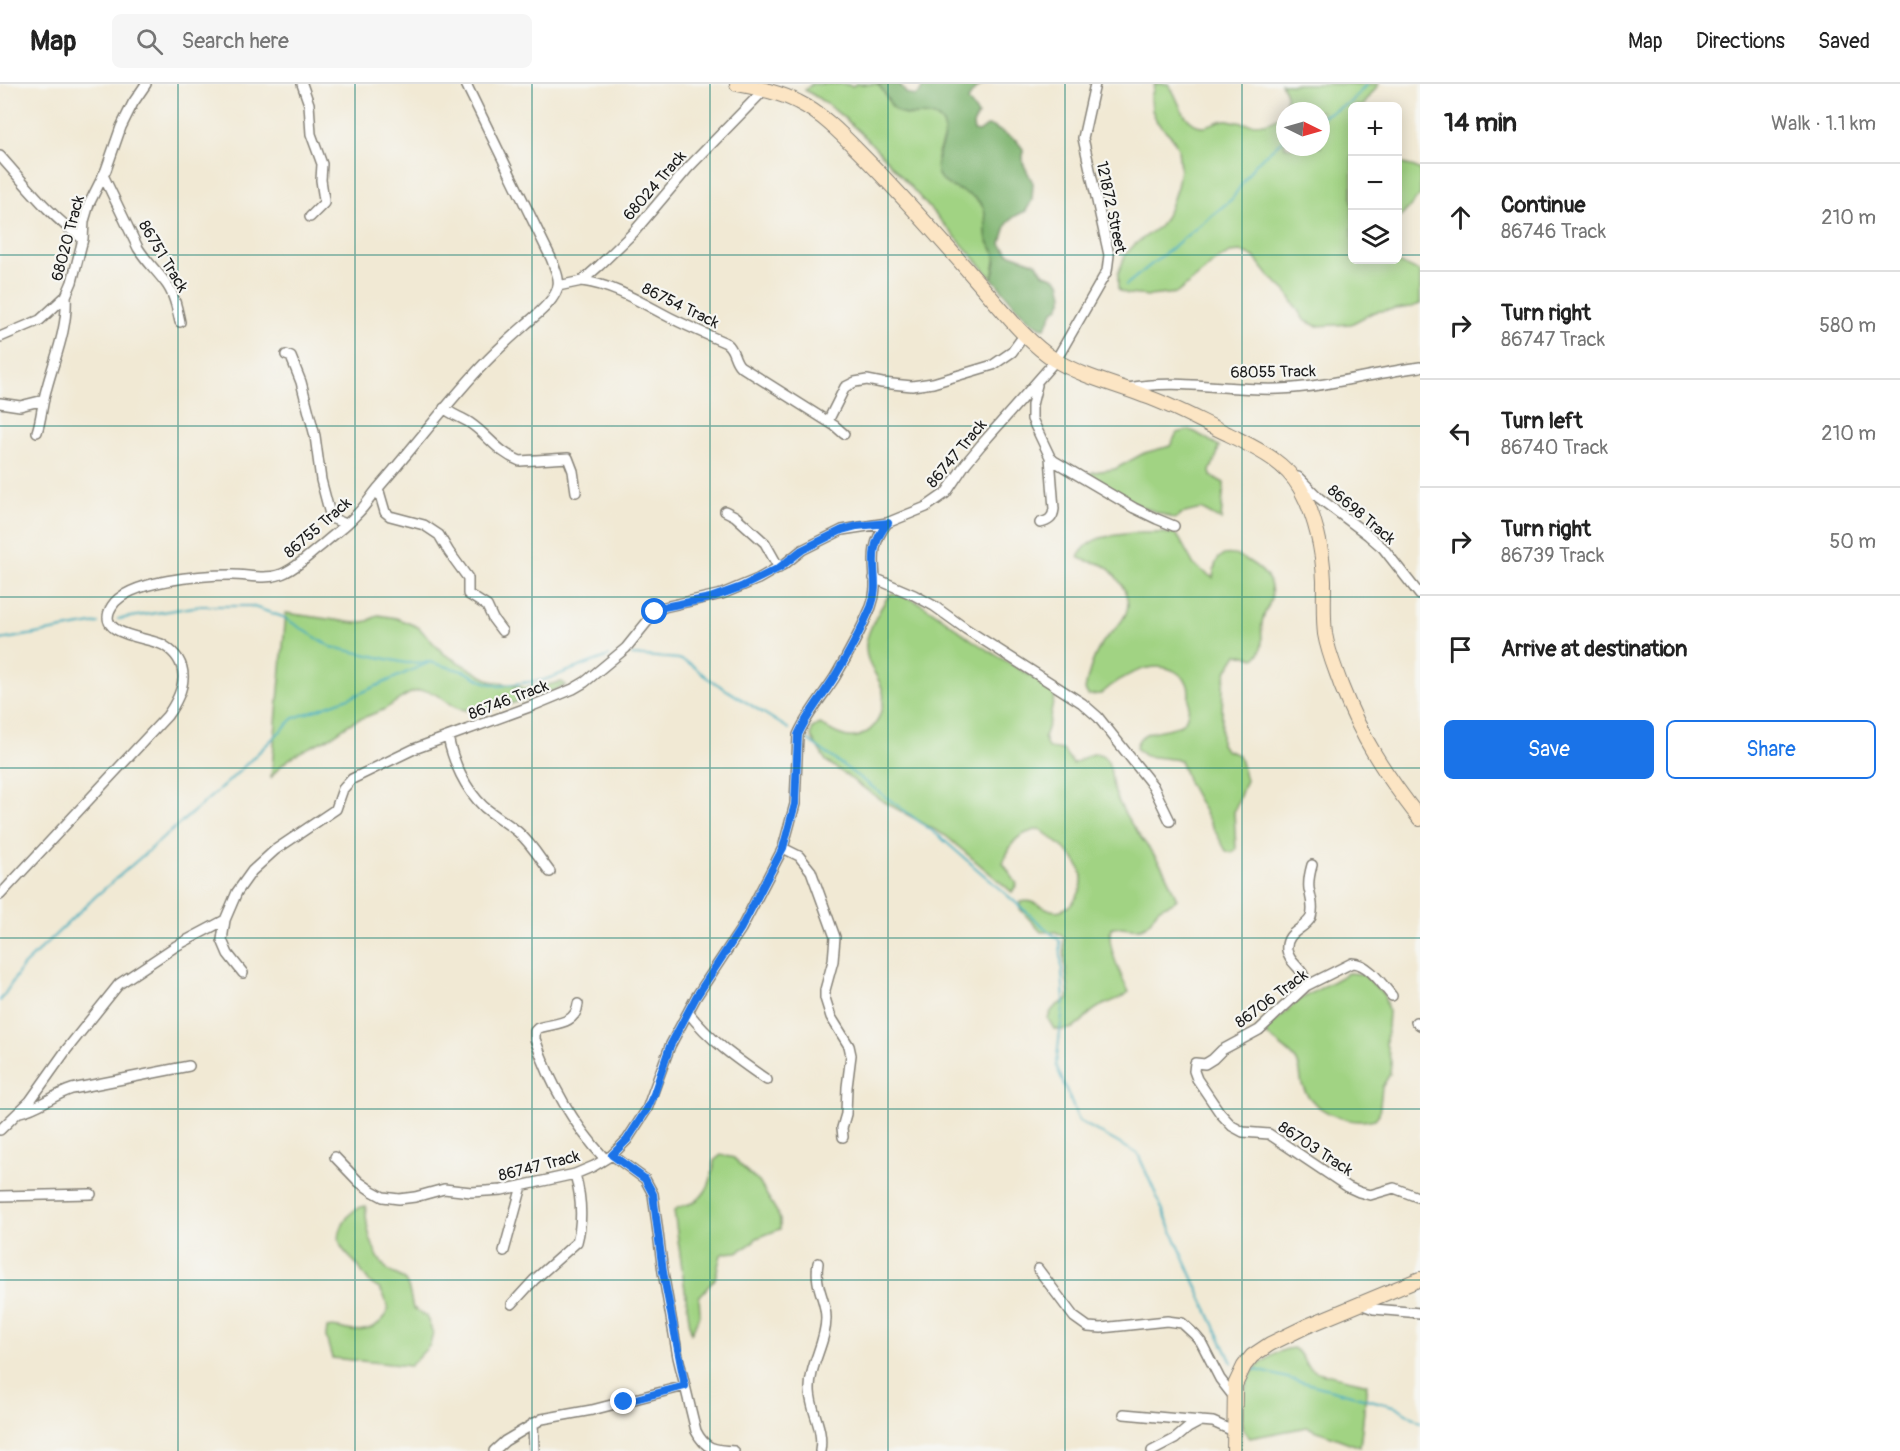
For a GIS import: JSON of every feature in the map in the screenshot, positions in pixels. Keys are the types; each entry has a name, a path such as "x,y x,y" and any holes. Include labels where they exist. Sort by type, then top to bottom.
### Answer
{"street":[{"name":"68020 Track","path":"0,337 40,320 66,296 83,239 84,221 89,204 116,144 121,127 146,84"},
{"path":"302,84 309,104 312,134 322,164 321,180 324,203 310,216"},
{"path":"466,84 551,258 559,278 558,286 582,281"},
{"path":"737,84 764,90 798,102 811,109 855,147 1024,334 1056,360 1101,381 1188,414 1260,450 1279,463 1299,486 1319,540 1323,562 1325,633 1329,652 1353,716 1388,777 1420,819"},
{"name":"121872 Street","path":"1056,360 1101,282 1109,263 1083,138 1095,84"},
{"name":"68024 Track","path":"582,281 633,233 688,168 764,90"},
{"path":"0,156 38,201 68,229 83,239"},
{"name":"86751 Track","path":"103,175 141,254 171,292 180,322"},
{"name":"86754 Track","path":"582,281 612,288 726,343 732,349 736,362 740,366 844,434"},
{"name":"86755 Track","path":"0,895 167,716 178,701 182,687 181,663 163,645 116,630 111,626 109,618 112,605 118,599 140,588 172,580 216,575 262,577 284,573 296,566 356,515 444,408 480,369 542,309 556,293 558,286"},
{"path":"37,432 65,326 66,296"},
{"path":"828,422 845,387 855,382 867,380 912,386 933,383 993,365 1012,352 1024,334"},
{"path":"286,355 291,357 301,382 318,446 325,500 331,518 346,524"},
{"name":"86747 Track","path":"335,1157 359,1182 372,1191 390,1198 416,1197 444,1189 484,1192 575,1174 608,1157 627,1140 647,1109 670,1046 696,997 741,928 783,848 795,804 798,735 802,725 836,676 875,593 873,560 875,547 882,530 888,523 926,507 946,493 981,445 1056,360"},
{"name":"68055 Track","path":"1125,389 1167,383 1249,388 1301,387 1333,384 1420,367"},
{"path":"1038,382 1032,405 1032,419 1050,457 1054,509 1050,520 1040,523"},
{"path":"0,403 20,406 44,400"},
{"path":"444,408 467,421 496,448 514,459 520,461 568,458 573,471 576,492"},
{"path":"1050,457 1067,470 1134,508 1174,526"},
{"name":"86698 Track","path":"1279,463 1298,476 1319,498 1383,549 1420,595"},
{"path":"378,488 385,512 390,516 424,525 439,535 468,578 468,594 487,606 502,631"},
{"path":"724,511 735,516 765,543 779,568"},
{"name":"86746 Track","path":"243,973 224,946 222,930 237,892 252,872 291,838 331,814 339,804 347,783 352,779 394,758 551,699 579,686 626,648 648,620 664,607 722,594 758,579 779,568 802,550 842,530 888,523"},
{"path":"874,578 934,606 966,630 1082,703 1098,717 1153,786 1170,820"},
{"path":"448,737 460,773 484,806 526,840 550,872"},
{"path":"783,848 800,856 816,881 835,937 833,961 825,998 831,1017 849,1046 851,1055 846,1114 842,1128 843,1137"},
{"path":"1306,986 1304,974 1289,957 1287,949 1288,939 1297,929 1307,923 1311,915 1309,880 1312,865"},
{"path":"0,1130 30,1101 67,1049 119,984 176,946 225,920"},
{"name":"86706 Track","path":"1195,1063 1205,1064 1222,1050 1259,1030 1306,986 1352,963 1358,963 1367,969 1392,996"},
{"path":"578,1004 576,1014 571,1019 535,1030 535,1039 555,1088 579,1127 608,1157 645,1179 653,1194 663,1272 696,1431 701,1441 709,1447 734,1451"},
{"path":"688,1012 710,1037 767,1080"},
{"name":"86703 Track","path":"1195,1063 1194,1071 1197,1079 1220,1113 1237,1130 1269,1134 1359,1192 1370,1195 1394,1188 1420,1198"},
{"path":"19,1112 30,1110 58,1093 72,1089 189,1066"},
{"path":"512,1304 534,1280 577,1242 580,1202 575,1174"},
{"path":"504,1251 522,1186"},
{"path":"0,1196 91,1194"},
{"path":"818,1263 818,1286 826,1317 824,1336 812,1370 810,1395 819,1424 820,1451"},
{"path":"1038,1269 1074,1317 1088,1327 1101,1329 1167,1321 1182,1323 1201,1342 1220,1379 1234,1397"},
{"path":"1234,1451 1235,1385 1244,1366 1252,1356 1270,1344 1420,1279"},
{"path":"1360,1304 1374,1310 1420,1312"},
{"path":"494,1451 533,1423 548,1417 592,1410 685,1386"},
{"path":"1124,1414 1213,1422 1233,1431"},
{"path":"1152,1451 1201,1421"},
{"path":"533,1423 534,1451"}],"green space":[{"path":"812,84 852,86 877,84 900,113 908,116 929,115 938,118 945,128 945,133 937,158 952,187 968,193 984,208 987,239 996,255 992,278 886,159 848,121 805,90"},
{"path":"877,84 899,84 906,93 914,96 920,93 923,84 982,84 972,93 968,101 978,115 973,125 974,131 979,132 987,126 993,127 1016,140 1023,149 1023,163 1033,183 1032,200 1026,211 1008,223 1001,244 1008,253 1036,263 1044,274 1060,282 1062,301 1054,310 1045,328 1032,322 992,278 996,257 987,239 983,207 978,201 940,178 936,165 944,133 942,123 934,117 898,112"},
{"path":"1155,84 1168,84 1186,117 1197,125 1204,126 1226,120 1257,124 1270,122 1276,118 1276,156 1330,156 1330,102 1286,102 1285,90 1281,84 1379,84 1366,102 1348,102 1348,264 1402,264 1420,272 1420,304 1374,312 1351,324 1316,326 1304,320 1286,291 1269,276 1254,257 1241,252 1230,253 1215,261 1177,293 1149,296 1120,291 1118,274 1126,254 1135,244 1160,226 1169,210 1177,187 1180,169 1178,149 1173,138 1157,122 1152,110 1151,97"},
{"path":"1402,164 1420,170 1420,195 1402,215"},
{"path":"1189,430 1219,446 1210,471 1211,476 1224,483 1221,520 1201,509 1181,514 1175,519 1137,505 1088,477 1088,474 1093,472 1115,469 1144,453 1170,446 1177,433"},
{"path":"1132,533 1175,534 1194,565 1213,578 1218,559 1226,555 1233,555 1256,566 1270,583 1272,595 1263,618 1260,650 1255,658 1237,654 1227,670 1223,685 1221,744 1225,750 1239,755 1246,780 1234,812 1236,849 1232,853 1226,851 1188,782 1180,760 1145,756 1136,748 1144,735 1183,722 1188,714 1189,699 1187,682 1184,678 1170,669 1149,668 1128,675 1101,694 1088,695 1085,690 1096,653 1122,621 1128,604 1125,591 1108,568 1078,557 1094,540"},
{"path":"890,594 900,595 922,605 975,642 1051,688 1055,693 1044,737 1048,748 1063,750 1073,764 1094,754 1106,759 1110,766 1118,801 1161,865 1177,899 1158,910 1150,922 1141,928 1112,927 1110,941 1112,950 1129,992 1092,1011 1075,1027 1063,1030 1054,1029 1048,1019 1055,1007 1068,1000 1064,937 1056,932 1041,932 1020,909 1021,902 1027,901 1056,911 1065,909 1073,903 1080,891 1082,881 1081,872 1071,855 1040,829 1020,836 1012,844 1003,863 1017,884 1012,892 946,836 881,800 826,761 811,736 812,728 820,724 847,737 859,736 870,730 878,720 884,695 870,665 866,644 872,625"},
{"path":"286,613 356,623 368,621 378,615 396,618 418,627 444,654 491,681 526,688 562,682 566,685 498,707 470,710 454,707 428,691 414,692 383,710 353,722 298,754 283,764 271,778"},
{"path":"1348,973 1363,974 1384,995 1388,1011 1386,1044 1391,1062 1390,1074 1382,1087 1379,1114 1375,1119 1365,1121 1344,1119 1316,1104 1303,1087 1296,1060 1267,1035 1266,1030 1299,1000"},
{"path":"721,1155 734,1158 759,1182 777,1212 780,1229 757,1238 737,1252 721,1255 715,1279 699,1297 700,1313 691,1333 674,1211 698,1200 711,1179 715,1160"},
{"path":"366,1206 367,1223 374,1250 389,1271 402,1277 405,1281 413,1308 426,1316 433,1333 430,1345 410,1366 332,1358 326,1337 327,1328 356,1331 377,1325 387,1312 388,1307 380,1289 367,1279 345,1252 339,1238 350,1214"},
{"path":"1293,1348 1299,1352 1308,1367 1315,1371 1367,1384 1360,1447 1307,1427 1250,1438 1244,1431 1241,1421 1242,1408 1251,1374 1273,1355"}],"waterway":[{"path":"1330,112 1351,102 1367,84"},
{"path":"1126,285 1232,199 1255,164 1276,146"},
{"path":"118,619 200,606 251,606 283,617 331,647 406,663 430,662 466,672 499,686 544,680 609,656"},
{"path":"0,640 98,623"},
{"path":"632,655 679,659 692,665 706,677 789,729"},
{"path":"0,1001 23,966 96,896 229,781 294,718 354,696 430,662"},
{"path":"807,739 939,836 1060,941 1064,1000 1056,1065 1079,1121 1138,1154 1232,1363"},
{"path":"1253,1369 1397,1407 1420,1422"}],"route":[{"path":"624,1402 685,1386 663,1272 653,1194 645,1179 612,1155 627,1140 647,1109 670,1046 696,997 741,928 783,848 795,804 798,735 802,725 836,676 871,606 875,593 873,560 875,547 882,530 888,523 842,530 802,550 786,564 741,587 710,598 674,604 655,612"}]}
